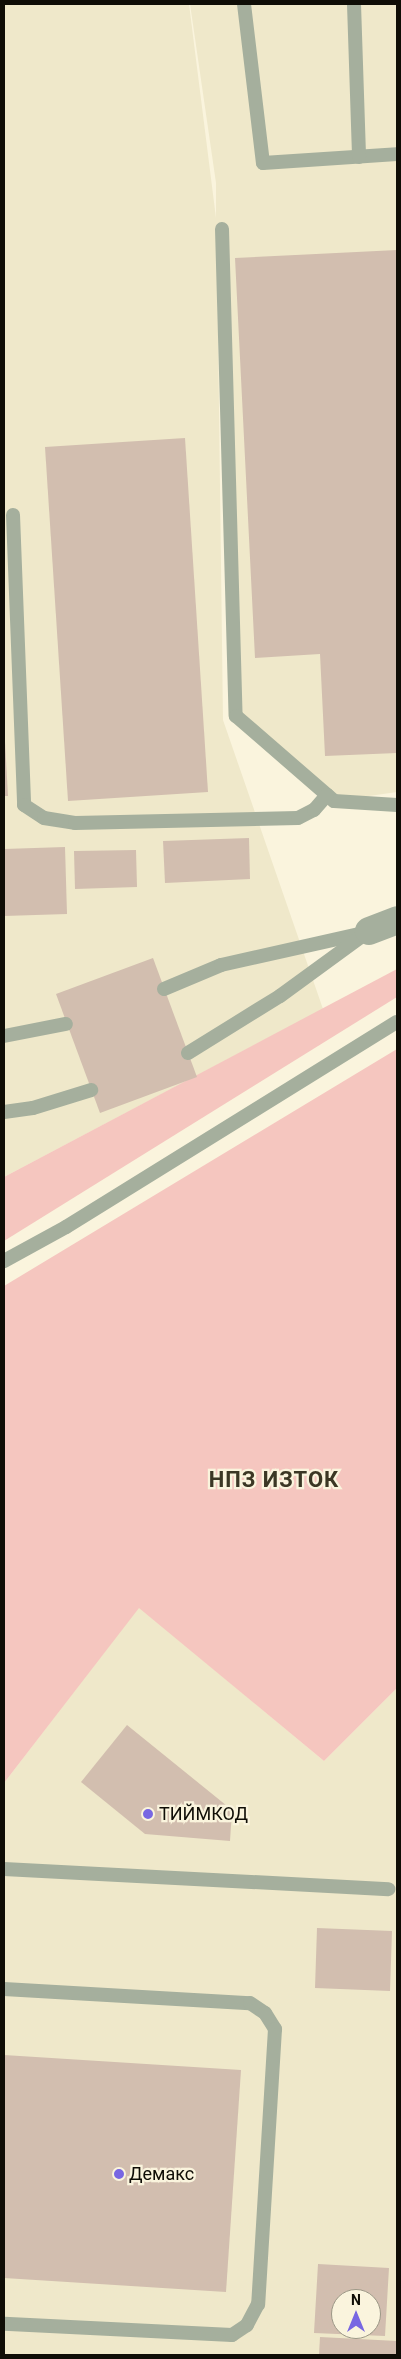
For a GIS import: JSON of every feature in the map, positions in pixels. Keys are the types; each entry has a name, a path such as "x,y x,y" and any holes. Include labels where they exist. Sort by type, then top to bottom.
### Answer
{"street":[{"path":"369,932 397,920"}],"lane":[{"path":"244,4 263,163 397,154"},
{"path":"354,4 359,157"},
{"path":"222,229 236,716 334,801 397,805"},
{"path":"13,515 21,792 24,804 29,809 56,822 75,823 298,818 314,810 327,795"},
{"path":"164,989 221,965 369,932"},
{"path":"188,1053 280,996 369,932"},
{"path":"4,1261 66,1227 397,1022"},
{"path":"4,1036 66,1024"},
{"path":"4,1112 33,1108 91,1090"},
{"path":"4,1869 388,1889"},
{"path":"4,1989 250,2002 265,2013 275,2029 258,2304 247,2325 232,2335 4,2324"}],"shaded area":[{"path":"4,4 189,4 216,218 216,183 190,4 397,4 397,792 334,801 236,716 217,253 223,720 323,1009 4,1177"},
{"path":"397,969 397,997 4,1241 4,1177"},
{"path":"397,1049 397,1688 324,1761 139,1608 4,1783 4,1286"},
{"path":"139,1607 324,1761 397,1688 397,2355 4,2355 4,1783"}],"building":[{"path":"397,250 397,753 325,756 320,654 255,658 235,258"},
{"path":"185,438 208,792 68,801 45,447"},
{"path":"4,724 8,796 4,796"},
{"path":"249,838 250,879 165,883 163,841"},
{"path":"65,847 67,914 4,916 4,849"},
{"path":"136,850 137,887 75,889 74,851"},
{"path":"153,958 197,1077 100,1113 56,994"},
{"path":"127,1725 232,1810 230,1841 145,1834 81,1782"},
{"path":"317,1928 392,1931 390,1991 315,1988"},
{"name":"Демакс","path":"4,2055 241,2070 226,2292 4,2278"},
{"path":"318,2264 389,2268 385,2336 381,2336 381,2289 331,2289 331,2334 314,2333"},
{"path":"320,2337 397,2341 397,2355 319,2355"}],"place":[{"name":"ТИЙМКОД","path":"148,1814"},
{"name":"Демакс","path":"119,2174"}],"district":[{"name":"НПЗ ИЗТОК","path":"274,1480"}]}
